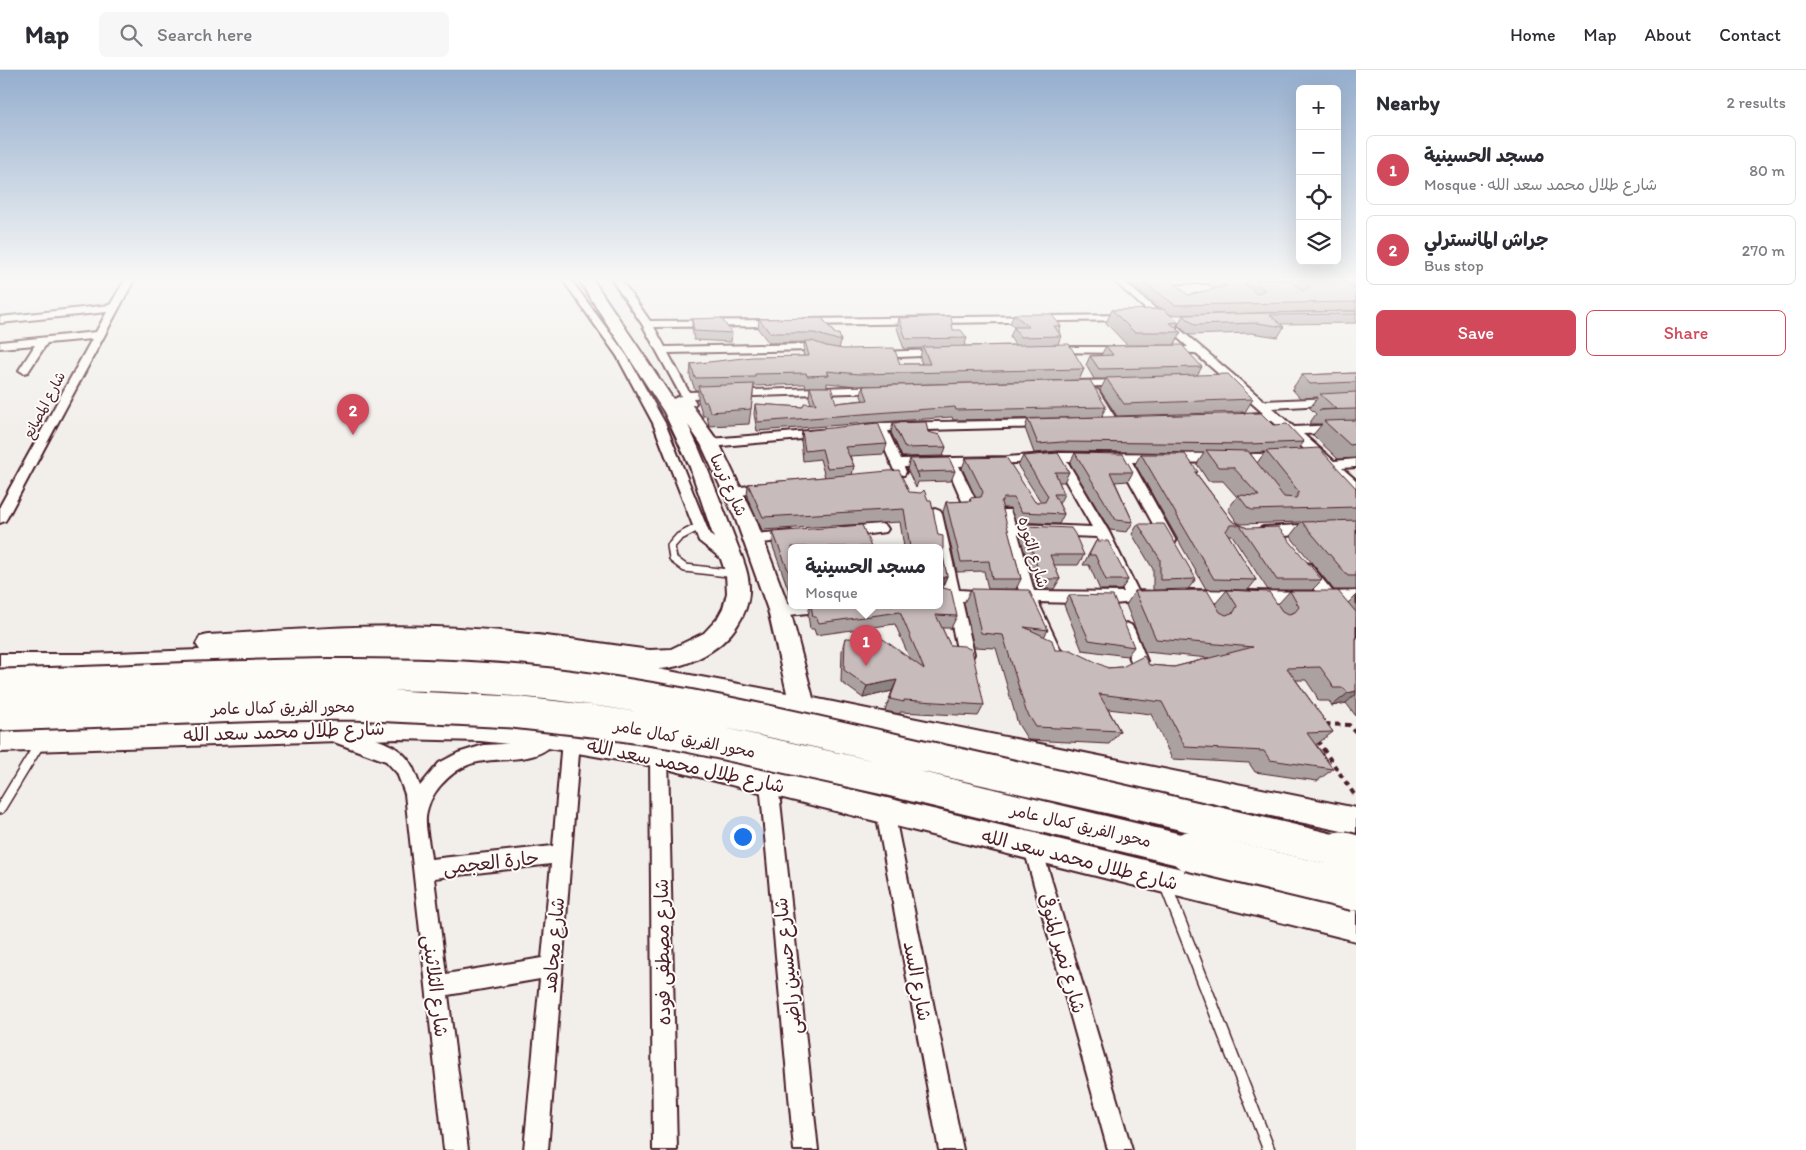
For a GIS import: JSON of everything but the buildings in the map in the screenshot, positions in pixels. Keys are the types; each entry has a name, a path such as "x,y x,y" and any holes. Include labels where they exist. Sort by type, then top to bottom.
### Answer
{"highway":[{"name":"محور الفريق كمال عامر","path":"0,686 362,675 442,676 521,681 601,690 681,704 868,744 1356,856"},
{"name":"محور الفريق كمال عامر","path":"0,715 271,705 353,704 504,712 593,721 674,733 885,779 1356,890"}],"main road":[{"path":"0,664 87,664 427,652 606,662 673,658 694,650 712,639 725,625 734,609 738,593 735,566 699,467 680,403 625,330"},
{"path":"634,330 707,439"},
{"name":"شارع ترسا","path":"707,439 753,539 778,610 803,706 811,727 813,748 808,770 795,789"},
{"path":"87,664 98,654 110,649 360,637 434,636 510,641 803,706 1356,822"},
{"path":"321,729 308,714 304,695 311,674 326,655 348,641 360,637"},
{"path":"571,740 592,724 595,686 606,662"},
{"name":"شارع طلال محمد سعد الله","path":"0,741 321,729 398,728 471,730 571,740 659,755 885,812 1032,845 1163,880 1356,926"}],"street":[{"name":"شارع المصانع","path":"0,518 102,330"},
{"path":"603,330 622,356 659,424 698,527 704,538 735,566"},
{"name":"شارع ترسا","path":"650,330 661,350 680,403 707,439"},
{"path":"1175,330 1356,487"},
{"path":"0,345 99,335"},
{"path":"24,370 44,341"},
{"path":"661,350 813,347 833,356"},
{"path":"1039,351 1072,354 1138,350"},
{"path":"1158,350 1197,350"},
{"path":"861,356 950,353"},
{"path":"1059,384 1086,379 1137,383"},
{"path":"1086,379 1112,422"},
{"path":"1214,381 1234,381"},
{"path":"680,403 891,389"},
{"path":"1261,405 1356,400"},
{"path":"1236,418 1274,416"},
{"path":"852,430 881,427 1054,424"},
{"path":"881,427 896,463 899,479"},
{"path":"1292,431 1356,428"},
{"path":"707,439 833,433"},
{"path":"896,463 1058,457 1243,459 1320,456"},
{"path":"1058,457 1102,532 1134,596"},
{"path":"1123,457 1176,553"},
{"path":"1183,458 1194,473"},
{"path":"1243,459 1253,473"},
{"path":"1007,460 1016,476"},
{"path":"951,462 970,503"},
{"path":"1331,465 1356,463"},
{"path":"732,492 779,487"},
{"name":"شارع الثوره","path":"1005,512 1028,596 1055,655"},
{"path":"935,514 939,544"},
{"path":"829,533 881,529"},
{"path":"1010,529 1102,532"},
{"path":"1276,531 1356,631"},
{"path":"1251,532 1353,531"},
{"path":"753,539 800,535"},
{"path":"943,573 946,595 966,654"},
{"path":"1190,579 1210,612"},
{"path":"1251,582 1271,613"},
{"path":"946,595 1113,598 1134,596 1356,597"},
{"path":"1113,598 1139,661"},
{"path":"778,610 788,609"},
{"name":"شارع الثلاثينى","path":"321,729 348,741 379,749 396,758 405,771 414,794 456,1150"},
{"name":"شارع الثلاثينى","path":"416,822 420,800 433,779 452,764 474,755 528,750 539,745 571,740"},
{"name":"شارع مجاهد","path":"536,1150 571,740"},
{"name":"شارع نصر المنوفى","path":"1026,753 1032,845 1120,1150"},
{"name":"شارع مصطفى فوده","path":"659,755 665,1150"},
{"name":"شارع حسين راضى","path":"768,783 806,1150"},
{"name":"شارع السد","path":"885,812 951,1150"},
{"name":"حارة العجمى","path":"422,870 561,854"},
{"path":"436,986 551,967"}],"lane":[{"path":"698,527 679,537 670,546 673,559 685,568 735,566"},
{"path":"0,809 43,739"},
{"path":"1163,880 1269,1150"}],"path":[{"path":"1319,724 1349,725 1356,732"},
{"path":"1314,735 1356,797"}],"place":[{"name":"جراش المانسترلي","path":"353,435"},
{"name":"مسجد الحسينية","path":"866,666"}]}
